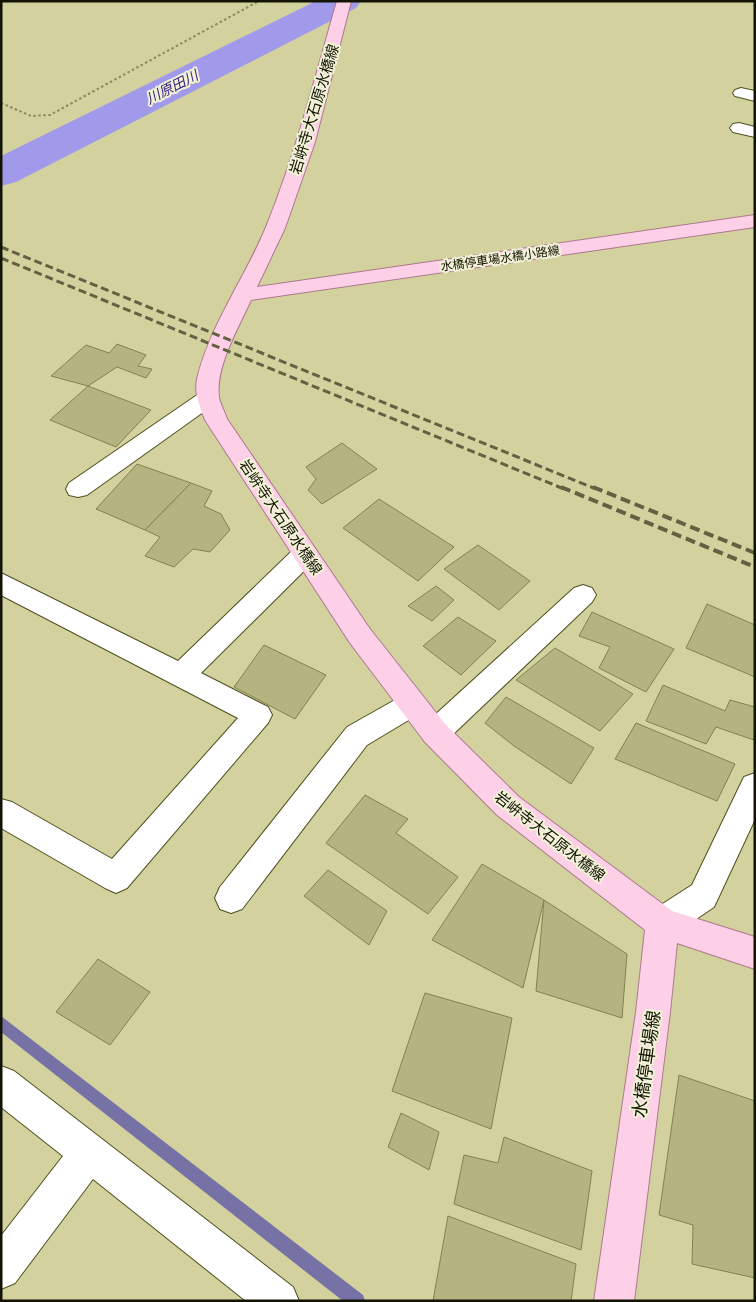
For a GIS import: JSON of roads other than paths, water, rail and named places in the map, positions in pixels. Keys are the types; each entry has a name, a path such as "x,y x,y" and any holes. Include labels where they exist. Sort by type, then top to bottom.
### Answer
{"main road":[{"name":"岩峅寺大石原水橋線","path":"344,1 306,142 275,228 245,295 219,346 208,381 208,398 216,420 360,636 435,733 508,806 662,923"},
{"name":"水橋停車場水橋小路線","path":"245,295 755,221"},
{"path":"662,923 755,954"},
{"name":"水橋停車場線","path":"614,1301 653,1012 662,923"}],"street":[{"path":"78,489 208,398"},
{"path":"180,676 305,554"},
{"path":"1,583 258,716 116,878 1,812"},
{"path":"435,733 583,595"},
{"path":"231,898 357,736 412,704"},
{"path":"662,923 702,896 755,786"},
{"path":"1,1084 279,1301"},
{"path":"1,1269 89,1153"}],"waterway":[{"name":"川原田川","path":"1,173 344,1"},
{"path":"1,1023 357,1301"}],"railway":[{"path":"1,247 596,489"},
{"path":"1,258 564,489"},
{"path":"561,487 755,567"},
{"path":"593,487 755,553"}]}
